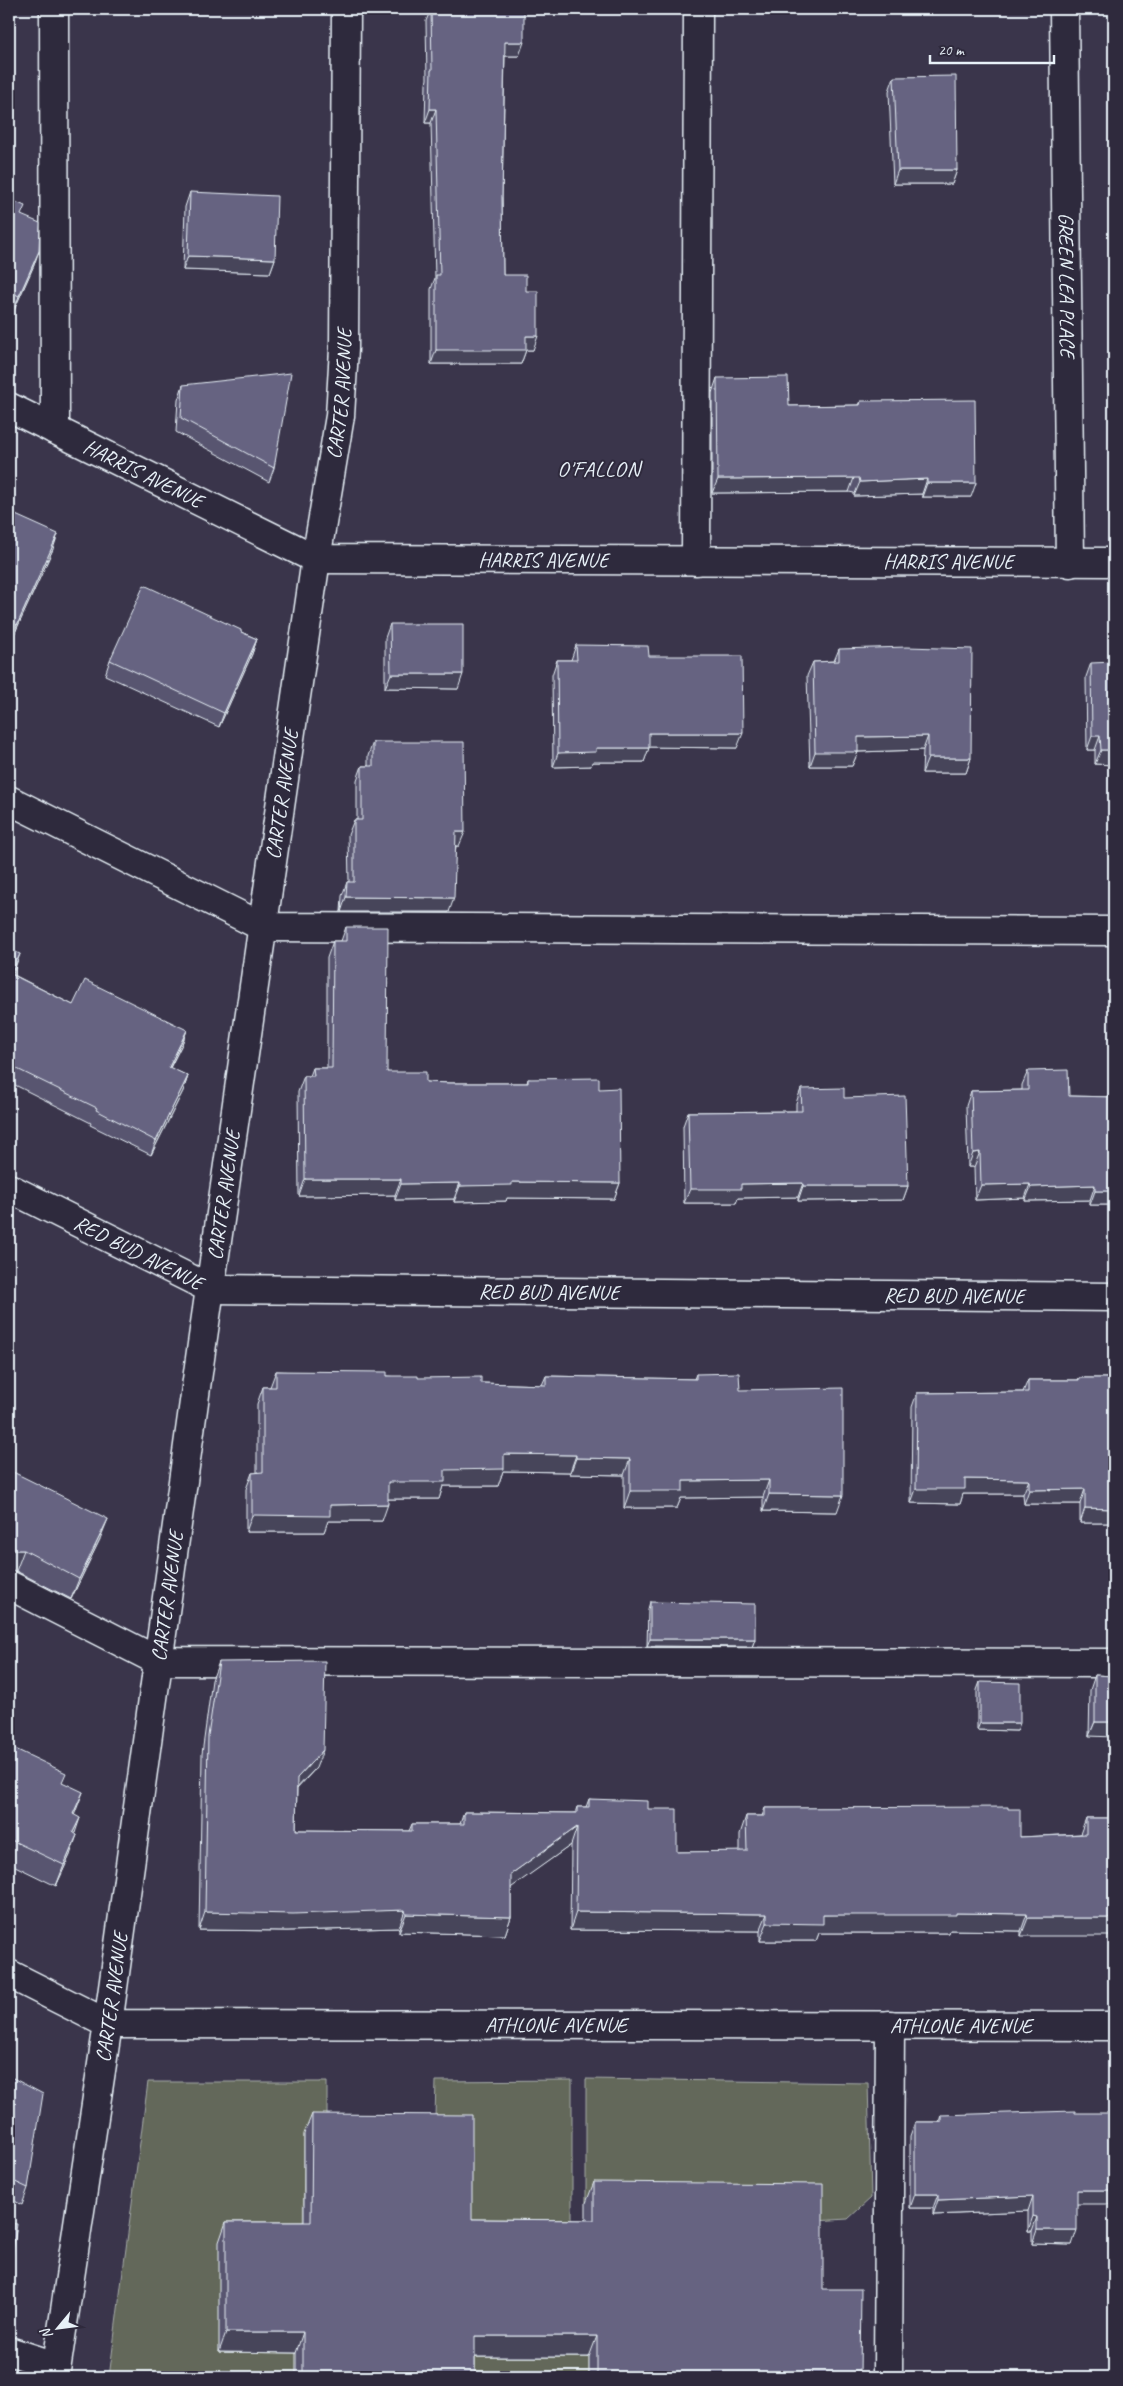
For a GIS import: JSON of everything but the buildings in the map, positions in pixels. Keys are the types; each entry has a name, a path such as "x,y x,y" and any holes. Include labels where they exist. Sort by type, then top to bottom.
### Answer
{"street":[{"path":"54,9 55,430"},
{"name":"CARTER AVENUE","path":"56,2372 108,2024 158,1660 316,559 340,416 344,348 346,9"},
{"path":"696,561 698,9"},
{"name":"GREEN LEA PLACE","path":"1064,9 1070,562"},
{"name":"HARRIS AVENUE","path":"9,407 316,559 1114,562"},
{"path":"9,800 263,926 1114,931"},
{"name":"RED BUD AVENUE","path":"9,1188 211,1289 1114,1297"},
{"path":"9,1585 158,1660 1114,1663"},
{"name":"ATHLONE AVENUE","path":"9,1974 108,2024 1114,2026"},
{"path":"888,2377 890,2025"},
{"path":"9,2350 56,2372"}],"green space":[{"path":"586,2079 868,2083 871,2198 848,2219 815,2221 586,2203"},
{"path":"572,2080 572,2223 464,2240 435,2117 436,2081"},
{"path":"148,2082 327,2082 327,2135 304,2135 303,2242 296,2377 109,2377"},
{"path":"468,2357 589,2357 589,2377 467,2377"}],"district":[{"name":"O'FALLON","path":"599,469"}]}
